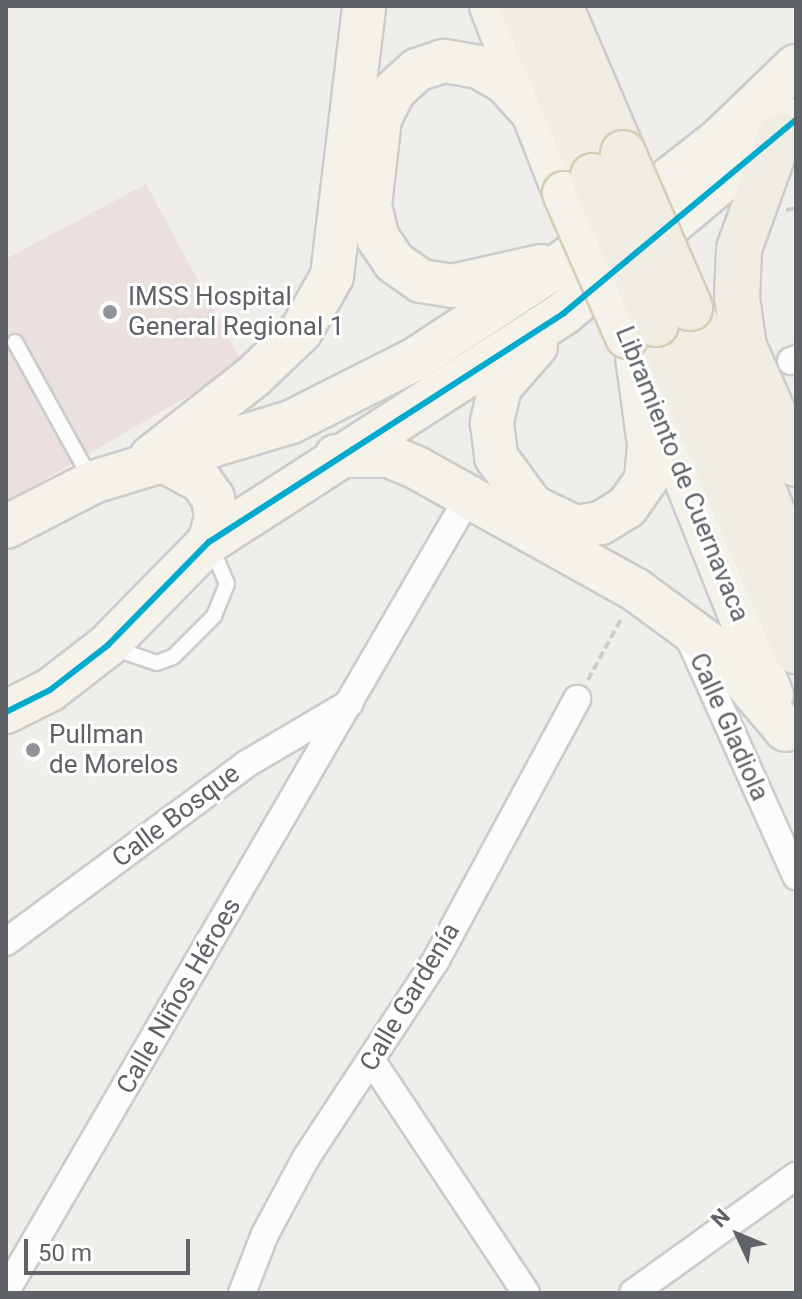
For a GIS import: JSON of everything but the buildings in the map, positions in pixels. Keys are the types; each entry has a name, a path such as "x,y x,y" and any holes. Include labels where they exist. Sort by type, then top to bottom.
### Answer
{"highway":[{"path":"522,6 587,177 796,651"},
{"path":"560,6 587,177"},
{"path":"587,177 594,6"},
{"path":"788,128 739,249 737,298 744,347 796,464"},
{"path":"653,332 796,570"}],"main road":[{"path":"151,465 301,331 332,276 364,6"},
{"name":"Libramiento de Cuernavaca","path":"491,6 531,111 587,177 653,332 791,743"},
{"path":"531,111 505,82 479,67 444,61 417,70 394,91 380,118 370,206 378,238 394,262 421,281 452,286 566,260"},
{"path":"6,527 93,482 291,422 414,360 566,260 719,140 796,66"},
{"path":"6,712 50,690 108,645 209,542 336,456 564,313 788,128"},
{"path":"564,313 500,387 492,423 496,457 532,506 575,527 601,523 627,507 646,480 653,332"},
{"path":"336,456 389,456 417,468 636,590 720,652 791,743"},
{"path":"151,465 201,481 213,498 216,518 209,542"}],"street":[{"name":"Calle Niños Héroes","path":"6,1291 18,1247 353,701 462,508"},
{"name":"Calle Gladiola","path":"682,622 796,876"},
{"name":"Calle Gardenía","path":"242,1293 265,1234 306,1158 436,960 577,699"},
{"name":"Calle Bosque","path":"6,942 248,763 353,701"},
{"path":"372,1061 526,1293"},
{"path":"633,1293 796,1176"}],"lane":[{"path":"15,342 93,482"},
{"path":"108,645 132,658 157,663 173,657 214,616 227,584 209,542"}],"path":[{"path":"577,699 636,590"}],"shaded area":[{"name":"IMSS Hospital General Regional 1","path":"146,184 243,364 6,502 6,259"}],"transit line":[{"path":"6,712 50,690 108,645 209,542 564,313 796,120"}],"place":[{"name":"IMSS Hospital General Regional 1","path":"110,312"},
{"name":"Pullman de Morelos","path":"33,750"}]}
